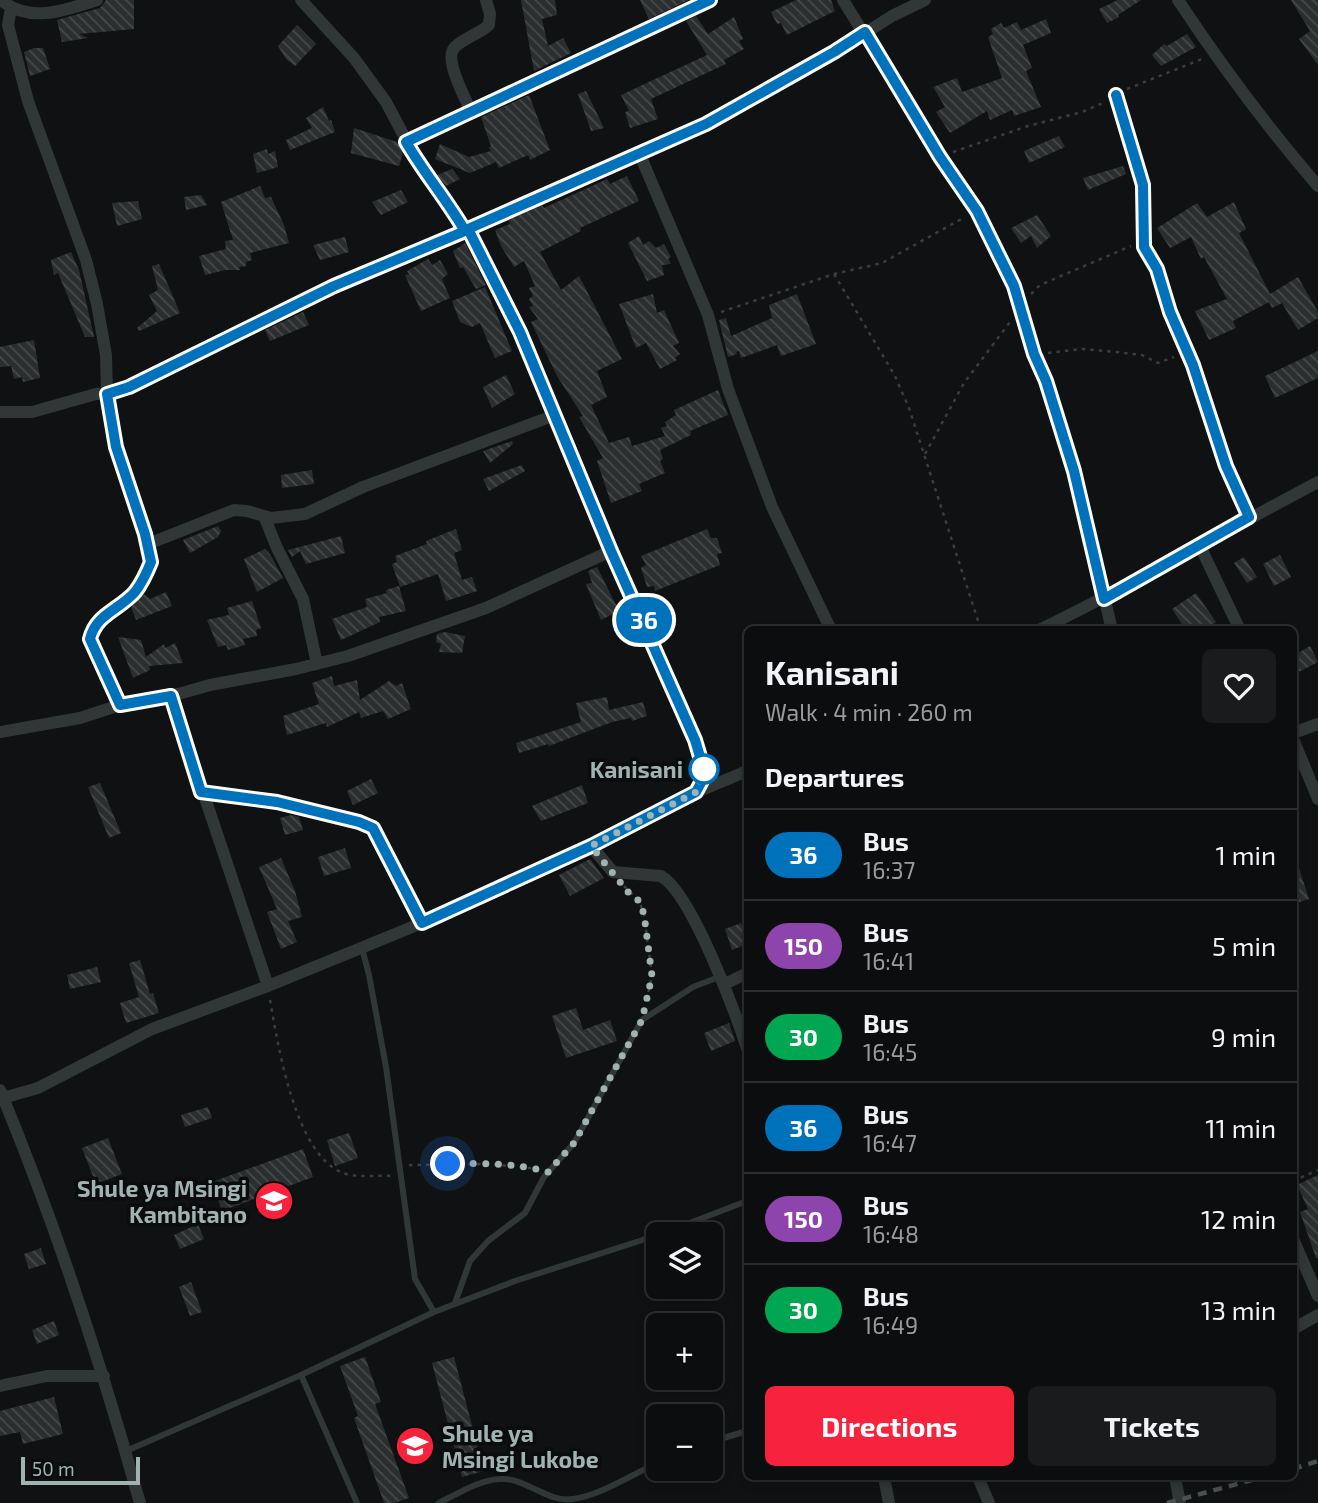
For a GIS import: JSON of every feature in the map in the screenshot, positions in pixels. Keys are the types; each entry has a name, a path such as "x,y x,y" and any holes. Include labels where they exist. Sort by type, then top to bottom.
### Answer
{"street":[{"path":"97,0 43,13 6,4 8,25 25,90 86,260 106,355 107,394 116,447 148,544 151,562 135,591 98,621 93,627 90,639 120,705"},
{"path":"301,0 354,58 386,102 423,172 466,230 520,332 611,551 702,756 704,776 696,792"},
{"path":"471,111 452,64 451,54 454,47 489,25 490,14 486,0"},
{"path":"406,142 710,0"},
{"path":"843,0 940,157 977,211 1014,286 1074,471 1111,626"},
{"path":"0,412 32,412 129,387 334,286 706,124 925,0"},
{"path":"1178,0 1271,131 1318,186"},
{"path":"1116,95 1143,185 1143,240 1146,252 1157,269 1170,312 1189,353 1226,466 1249,517"},
{"path":"640,155 708,315 728,390 772,507 829,626"},
{"path":"148,544 234,510 286,517 305,513 363,487 555,415"},
{"path":"1047,626 1104,599 1199,544 1318,482"},
{"path":"264,516 303,599 317,664"},
{"path":"1199,544 1238,626"},
{"path":"0,732 80,718 120,705 317,664 378,647 486,608 611,551"},
{"path":"171,696 268,986"},
{"path":"1297,732 1318,724"},
{"path":"1297,749 1318,799"},
{"path":"140,1503 104,1376 57,1234 2,1094 38,1088 152,1029 268,986 422,923 591,846 696,792 744,772"},
{"path":"201,792 277,802 371,827 375,830 422,923"},
{"path":"591,846 613,872 653,875 666,879 677,892 723,980 744,1040"},
{"path":"723,980 744,974"},
{"path":"1297,1246 1312,1270 1318,1296"},
{"path":"1297,1327 1318,1315"},
{"path":"0,1386 47,1376 104,1376"},
{"path":"885,1480 889,1503"},
{"path":"979,1480 989,1503"},
{"path":"1176,1480 1180,1503"}],"lane":[{"path":"362,948 379,1029 415,1279 434,1312"},
{"path":"455,1303 470,1261 488,1241 524,1213 548,1172 574,1143 642,1020 693,987 723,980"},
{"path":"692,1222 744,1202"},
{"path":"126,1451 301,1375 455,1303 646,1239"},
{"path":"301,1375 357,1503"},
{"path":"723,1438 744,1432"},
{"path":"439,1503 468,1489 502,1479 557,1498 573,1499 587,1496 646,1469"}],"path":[{"path":"940,157 1028,126 1082,112 1162,74 1215,55"},
{"path":"708,315 834,274 882,263 977,211"},
{"path":"925,454 964,383 1034,290 1143,240"},
{"path":"834,274 895,376 909,408 980,626"},
{"path":"1034,354 1082,349 1142,355 1158,363 1189,353"},
{"path":"613,872 628,892 639,901 644,914 652,976 642,1020"},
{"path":"268,986 290,1090 297,1114 311,1142 330,1164 343,1172 401,1178"},
{"path":"399,1165 489,1164 531,1167 548,1172"},
{"path":"1297,1179 1318,1170"}],"building":[{"path":"106,0 134,0 134,29 79,34 88,38 62,42 57,20 100,8"},
{"path":"521,0 555,0 557,15 542,19 548,46 563,38 571,53 534,71"},
{"path":"640,0 689,0 649,19"},
{"path":"796,0 831,0 835,11 787,35 771,12"},
{"path":"1118,0 1141,0 1107,23 1099,9"},
{"path":"1291,0 1318,0 1318,65 1299,39 1310,31"},
{"path":"696,16 708,34 734,17 743,39 739,41 744,49 724,60 726,64 651,99 658,119 630,128 625,112 629,111 621,95 707,55 686,21"},
{"path":"1046,19 1051,33 1023,45 1032,68 1026,71 1041,107 1014,116 1012,110 990,120 987,111 950,133 936,112 945,107 933,87 957,78 962,92 1002,78 988,37 993,34 991,29 1001,23 1004,28 1017,22 1021,30"},
{"path":"297,25 316,44 295,66 286,59 278,46"},
{"path":"1187,34 1196,47 1161,66 1152,55 1164,44 1167,46"},
{"path":"43,48 50,69 30,76 24,52"},
{"path":"586,91 604,128 591,131 578,94"},
{"path":"529,95 550,150 530,160 528,155 499,168 496,162 470,173 435,159 440,144 469,157 491,151 481,117"},
{"path":"323,107 335,132 290,150 286,140 312,128 306,118"},
{"path":"354,128 397,142 403,153 399,166 351,153"},
{"path":"1059,136 1065,147 1029,163 1024,151"},
{"path":"267,149 268,154 275,151 278,167 257,173 253,154"},
{"path":"1123,166 1126,174 1088,190 1083,178"},
{"path":"452,169 460,179 446,186 437,175"},
{"path":"627,176 639,201 580,228 581,231 540,252 561,290 579,276 622,359 597,371 607,397 591,405 609,443 629,437 632,446 665,436 661,428 667,426 665,422 676,415 674,410 718,390 728,415 690,431 691,435 660,450 663,459 660,461 665,473 639,484 642,491 611,503 597,461 603,458 579,417 583,416 557,376 531,322 538,319 529,307 533,306 529,299 533,296 529,288 535,286 524,261 514,267 495,230 510,224 508,220 542,205 544,208 607,179 610,184"},
{"path":"260,186 265,198 271,197 289,243 250,253 252,260 246,262 246,266 239,267 240,270 225,270 205,275 199,256 226,249 225,241 233,240 221,202"},
{"path":"401,190 408,202 381,215 372,202"},
{"path":"201,195 207,205 186,210 184,197"},
{"path":"138,201 142,219 117,226 112,203"},
{"path":"1234,202 1246,229 1239,233 1270,294 1298,277 1318,312 1318,318 1298,330 1282,303 1272,308 1269,302 1233,321 1236,328 1209,340 1195,311 1227,299 1204,257 1201,259 1191,237 1170,248 1157,228 1197,203 1207,217"},
{"path":"1037,215 1051,236 1037,248 1031,236 1021,243 1011,228"},
{"path":"639,236 643,245 649,241 656,248 664,244 671,257 668,259 671,264 662,265 664,275 647,281 628,243"},
{"path":"345,237 349,252 320,260 313,245"},
{"path":"465,243 486,285 476,289 463,267 460,268 453,251"},
{"path":"71,252 79,270 94,337 85,337 58,273 54,275 51,260"},
{"path":"428,259 432,265 440,260 448,274 442,279 450,298 421,311 405,275 409,274 407,271"},
{"path":"159,264 180,313 139,331 137,328 157,311 149,295 158,290 152,266"},
{"path":"485,287 512,351 495,358 480,323 472,327 460,322 452,301"},
{"path":"653,294 657,313 664,310 679,343 673,346 680,354 675,358 677,360 660,369 646,343 636,348 619,304"},
{"path":"797,294 816,344 781,356 777,345 741,358 739,351 728,357 719,320 726,318 731,336 772,318 769,305"},
{"path":"303,312 309,325 270,341 265,330"},
{"path":"34,340 40,378 23,382 22,377 14,379 11,366 0,367 0,347"},
{"path":"1318,351 1318,378 1275,398 1265,376"},
{"path":"506,375 515,394 492,408 483,387"},
{"path":"512,441 513,444 490,463 483,451"},
{"path":"522,465 525,471 489,491 483,479"},
{"path":"312,470 314,484 282,488 281,475"},
{"path":"218,526 221,531 218,537 190,553 183,540"},
{"path":"456,529 462,550 454,553 462,580 472,577 477,591 446,601 438,574 400,587 392,564 397,562 395,556"},
{"path":"707,529 711,538 717,538 722,553 717,554 720,565 655,591 654,586 647,587 641,568 646,565 641,556"},
{"path":"341,536 345,553 306,564 300,551 292,557 288,550"},
{"path":"265,549 283,578 257,592 244,559"},
{"path":"1280,555 1291,577 1274,586 1263,564"},
{"path":"1244,557 1257,577 1247,583 1234,563"},
{"path":"597,567 619,611 601,620 586,584 592,583 588,571"},
{"path":"399,586 406,611 379,617 380,622 341,640 332,619 367,607 365,599 387,593 386,590"},
{"path":"166,592 172,606 136,620 131,607 144,594 150,599"},
{"path":"1196,593 1216,622 1210,626 1183,626 1172,609"},
{"path":"252,601 261,628 256,630 257,636 243,639 245,645 228,650 226,645 218,647 207,620 229,615 227,608"},
{"path":"445,632 465,636 462,653 439,652 441,644 436,642 437,634"},
{"path":"118,637 141,640 146,657 164,644 165,648 175,643 183,663 149,666 150,670 133,678"},
{"path":"1310,646 1318,662 1297,673 1297,654"},
{"path":"332,676 334,686 357,680 360,700 389,681 396,686 402,683 411,709 388,719 383,711 361,718 359,712 327,727 326,723 287,735 283,716 319,704 312,683"},
{"path":"607,697 609,710 643,702 647,716 632,721 631,718 612,722 549,746 548,744 519,753 516,743 581,722 576,703"},
{"path":"371,779 378,793 353,805 347,791"},
{"path":"100,783 121,833 109,838 88,787"},
{"path":"582,785 588,803 541,821 532,806"},
{"path":"291,815 299,817 303,830 285,835 280,818"},
{"path":"345,848 351,868 324,876 318,857"},
{"path":"281,858 295,891 302,917 288,921 297,942 281,949 267,912 277,909 259,867"},
{"path":"590,859 604,878 570,896 559,875"},
{"path":"1297,862 1309,899 1297,903"},
{"path":"741,923 744,945 732,950 725,929"},
{"path":"140,960 159,1013 126,1023 120,1003 139,997 129,963"},
{"path":"97,967 101,982 70,989 67,975"},
{"path":"576,1008 583,1030 610,1020 617,1041 566,1058 552,1016"},
{"path":"729,1023 735,1041 711,1051 704,1033"},
{"path":"208,1107 212,1118 185,1127 181,1115"},
{"path":"349,1133 358,1158 335,1166 327,1140"},
{"path":"108,1138 122,1174 96,1184 82,1148"},
{"path":"303,1149 313,1177 222,1211 212,1182"},
{"path":"1318,1175 1316,1258 1300,1212 1308,1209 1297,1185"},
{"path":"198,1224 204,1239 180,1249 174,1235"},
{"path":"41,1248 46,1264 29,1269 24,1254"},
{"path":"191,1282 202,1312 190,1316 179,1287"},
{"path":"54,1321 59,1335 37,1344 32,1330"},
{"path":"365,1357 381,1402 375,1404 409,1498 394,1503 384,1503 354,1418 358,1416 340,1366"},
{"path":"454,1357 484,1471 462,1477 432,1363"},
{"path":"54,1397 63,1434 23,1444 20,1432 0,1436 0,1411"}],"railway":[{"path":"1297,1468 1318,1461"},
{"path":"1167,1503 1252,1480"}],"bus line":[{"name":"36","path":"710,0 406,142 423,172 453,209 465,231 334,286 129,387 107,394 116,447 145,534 151,562 135,591 98,621 93,627 90,639 120,705 171,696 201,792 277,802 359,822 373,828 422,923 591,846 689,797 700,786 704,772 702,756 611,551 520,332 468,229 706,124 865,32 940,157 977,211 1014,286 1082,497 1104,599 1249,517 1232,484 1189,353 1170,312 1157,269 1144,247 1143,185 1116,95"}],"place":[{"name":"Kanisani","path":"704,769"},
{"name":"Shule ya Msingi Kambitano","path":"274,1201"},
{"name":"Shule ya Msingi Lukobe","path":"415,1446"}],"route":[{"path":"448,1164 531,1167 548,1172 574,1143 642,1020 652,976 644,914 639,901 628,892 591,846 689,797 696,792 704,769"}]}
